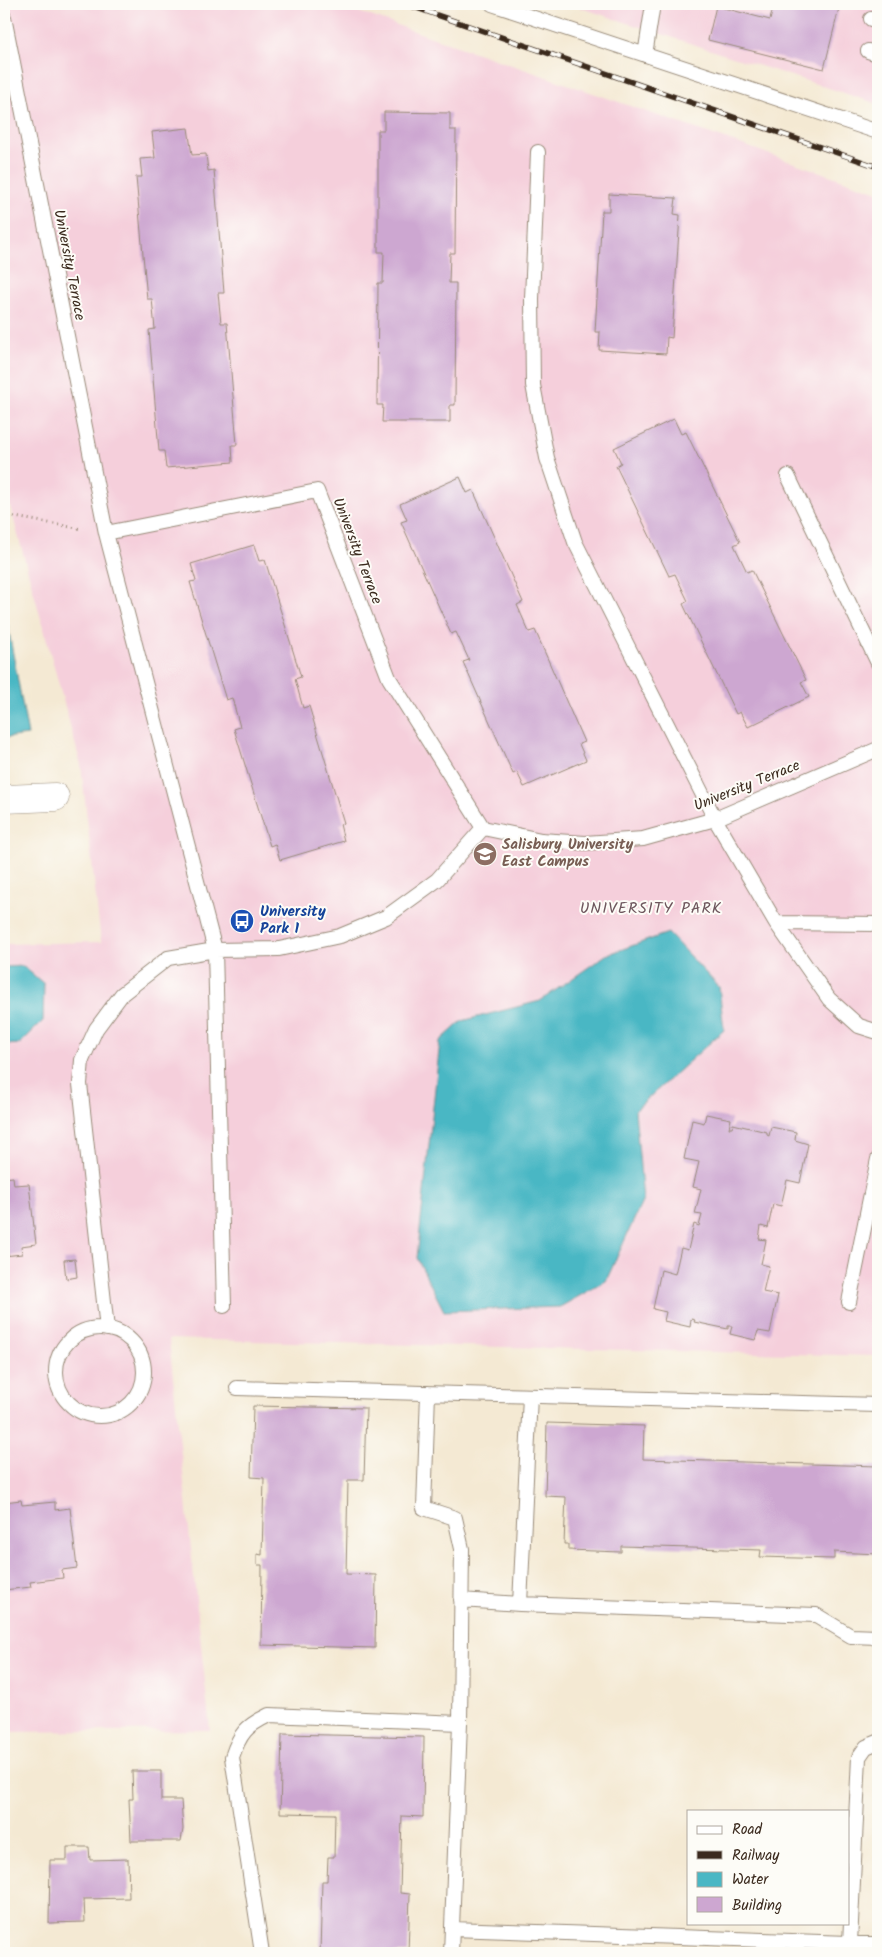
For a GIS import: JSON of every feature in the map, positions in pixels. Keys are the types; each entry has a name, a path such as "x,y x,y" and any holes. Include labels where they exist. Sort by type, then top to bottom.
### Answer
{"street":[{"path":"4,799 55,797"}],"lane":[{"path":"492,4 878,132"},
{"path":"644,54 653,4"},
{"name":"University Terrace","path":"4,17 106,533 317,491 389,678 483,828 541,840 585,843 643,839 715,820 878,749"},
{"path":"538,152 532,300 533,385 547,458 575,542 715,820 776,923 828,999 859,1026 878,1032"},
{"path":"788,476 878,662"},
{"path":"106,533 215,950 224,1306"},
{"path":"107,1329 80,1084 82,1060 96,1029 122,994 168,958 215,950 279,949 340,936 386,917 437,880 483,828"},
{"path":"776,923 878,924"},
{"path":"849,1302 878,1158"},
{"path":"95,1328 107,1329 121,1333 132,1342 140,1354 143,1382 137,1395 128,1406 116,1413 102,1416 88,1414 75,1408 65,1399 59,1387 56,1374 57,1361 63,1348 72,1338 83,1331 95,1328"},
{"path":"237,1388 878,1405"},
{"path":"428,1393 424,1508 455,1518 462,1549 460,1722 451,1953"},
{"path":"520,1604 530,1396"},
{"path":"461,1600 520,1604 816,1615 851,1636 878,1637"},
{"path":"262,1953 232,1757 238,1738 251,1723 268,1715 460,1722"},
{"path":"850,1943 859,1758 866,1747 878,1742"},
{"path":"452,1929 878,1944"}],"path":[{"path":"4,515 106,533"}],"shaded area":[{"name":"Salisbury University East Campus","path":"4,4 336,4 878,192 878,1356 169,1339 210,1730 4,1732 4,944 101,942 81,765 4,484"},
{"path":"569,4 878,4 878,104"}],"water":[{"path":"4,605 28,735 4,738"},
{"path":"668,933 719,987 724,1030 635,1110 643,1200 606,1281 560,1307 444,1311 417,1258 440,1041 462,1021 540,1001 606,955"},
{"path":"23,966 44,984 43,1021 20,1044 4,1045 4,967"}],"building":[{"path":"774,4 840,4 824,69 708,40 716,6 770,20"},
{"path":"384,112 450,113 450,130 456,130 455,253 450,253 449,283 456,283 455,405 450,405 450,422 382,422 383,405 377,405 378,283 383,283 384,252 378,252 378,130 384,130"},
{"path":"188,128 192,155 206,154 208,171 214,170 224,293 218,293 221,323 227,323 237,445 232,445 233,462 166,468 164,451 159,451 149,330 155,329 152,299 147,299 136,177 142,177 140,159 155,158 152,132"},
{"path":"609,194 676,198 674,214 680,215 672,338 667,337 666,354 599,350 600,332 595,332 602,211 609,211"},
{"path":"674,419 681,434 686,432 740,542 734,545 747,572 752,570 806,680 801,682 809,697 748,727 740,712 736,714 683,604 688,601 675,574 669,576 616,466 621,463 614,448"},
{"path":"460,477 467,493 473,490 523,602 517,605 529,632 535,630 584,742 579,744 586,760 524,787 517,772 513,774 463,662 469,660 456,632 451,634 401,522 407,520 400,504"},
{"path":"254,545 259,561 265,560 301,677 295,679 303,708 309,706 344,823 340,824 344,841 280,860 275,844 270,846 234,729 240,727 232,698 226,700 190,582 196,581 191,564"},
{"path":"706,1114 731,1119 729,1128 732,1128 733,1124 767,1132 769,1136 771,1127 796,1132 795,1140 808,1144 800,1183 787,1180 781,1206 773,1204 768,1228 761,1226 759,1239 766,1240 761,1264 769,1266 763,1292 778,1295 770,1333 758,1331 755,1340 730,1334 732,1326 728,1326 728,1329 694,1322 695,1320 691,1319 690,1327 664,1321 666,1312 653,1309 661,1270 675,1274 681,1248 688,1250 694,1224 699,1226 702,1215 695,1214 701,1189 693,1187 699,1162 684,1159 692,1120 704,1123"},
{"path":"13,1177 14,1185 29,1184 36,1244 21,1246 22,1254 4,1256 4,1178"},
{"path":"75,1259 77,1277 66,1279 64,1260"},
{"path":"253,1406 366,1408 364,1480 348,1480 346,1574 376,1575 375,1648 261,1645 262,1565 257,1565 257,1554 262,1555 264,1478 251,1477"},
{"path":"547,1423 644,1426 643,1459 878,1466 878,1554 834,1552 834,1559 760,1557 761,1550 621,1546 621,1552 568,1550 568,1544 564,1544 566,1497 545,1496"},
{"path":"21,1500 22,1505 55,1502 55,1510 70,1508 77,1568 62,1570 63,1578 30,1582 31,1587 4,1590 4,1502"},
{"path":"282,1734 424,1737 423,1817 402,1816 400,1893 410,1894 408,1953 320,1953 322,1881 327,1881 328,1857 334,1857 335,1814 280,1813"},
{"path":"132,1771 161,1771 161,1800 181,1800 183,1829 181,1841 131,1841 129,1799 133,1799"},
{"path":"67,1847 89,1847 90,1860 128,1859 129,1898 84,1899 85,1922 49,1923 50,1860 67,1860"}],"railway":[{"path":"405,4 878,167"}],"place":[{"name":"Salisbury University East Campus","path":"485,854"},
{"name":"University Park 1","path":"242,921"}],"district":[{"name":"UNIVERSITY PARK","path":"651,908"}]}
